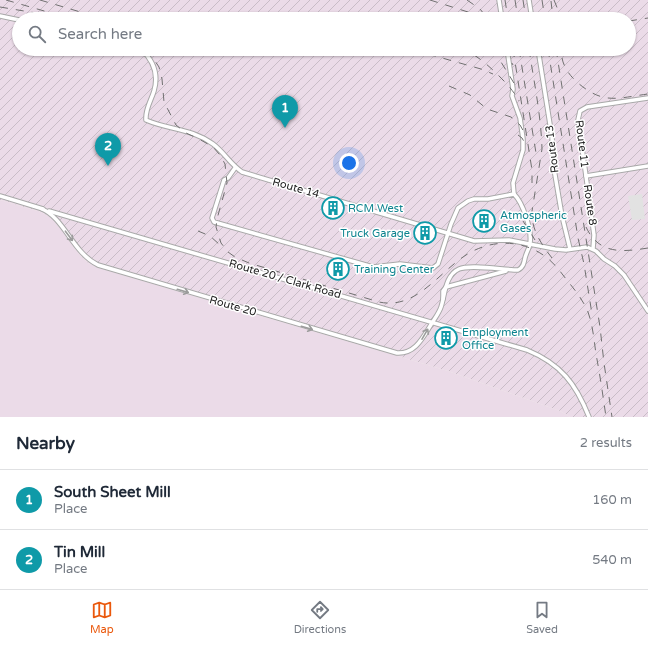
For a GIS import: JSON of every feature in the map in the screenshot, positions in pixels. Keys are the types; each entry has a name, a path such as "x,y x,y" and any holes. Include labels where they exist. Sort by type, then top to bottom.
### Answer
{"street":[{"path":"499,0 501,12"},
{"path":"529,0 531,12"},
{"path":"0,16 12,19"},
{"name":"Route 14","path":"148,56 155,69 156,80 146,114 146,120 157,125 170,126 191,132 204,139 214,145 235,168 242,172 474,241 504,240 555,249 587,247 593,249"},
{"path":"432,322 442,306 443,291 452,274 462,268 518,270 522,268 531,244 528,224 517,197 514,194 513,183 523,150 523,139 520,118 512,96 513,89 508,56"},
{"name":"Route 13","path":"539,56 552,137 554,169 562,216 570,249"},
{"name":"Route 11","path":"586,176 578,120 580,111 587,107 648,98"},
{"name":"Route 8","path":"593,249 594,235 586,176 648,166"},
{"path":"235,168 228,178 224,180 212,218 214,222 373,267 400,264 433,268 438,264 458,208 468,201 514,194"},
{"name":"Route 20 / Clark Road","path":"0,196 527,350 548,361 564,374 576,388 590,417"},
{"name":"Route 20","path":"42,209 53,216 83,255 98,266 382,350 399,353 411,350 422,340 432,322"},
{"path":"593,249 624,275 648,311"},
{"path":"446,287 510,270"}],"shaded area":[{"path":"0,0 648,0 648,417 570,417 560,411 448,371 99,268 88,263 79,254 50,217 41,212 0,200"},
{"path":"642,194 645,219 632,220 628,196"},
{"path":"0,200 41,212 50,217 79,254 88,263 99,268 448,371 560,411 570,417 0,417"}],"railway":[{"path":"6,0 48,12"},
{"path":"40,0 80,12"},
{"path":"430,0 468,12"},
{"path":"467,0 482,12"},
{"path":"505,0 507,12"},
{"path":"515,0 517,12"},
{"path":"523,0 525,12"},
{"path":"542,0 544,12"},
{"path":"554,0 560,12"},
{"path":"551,1 552,12"},
{"path":"0,7 30,12"},
{"path":"636,20 648,18"},
{"path":"152,56 159,67 162,79 164,102 176,125 186,133 213,147 225,164 227,183 216,227 221,243 228,252 249,263 379,302 392,303 404,301 415,295 426,288 466,255 486,246 506,243 517,244 537,251 549,259 557,267 584,303 588,312 593,333 606,417"},
{"path":"435,56 481,69 493,74"},
{"path":"476,56 488,65 506,83 519,101"},
{"path":"497,56 517,88"},
{"path":"508,56 513,65"},
{"path":"514,56 532,170 532,183"},
{"path":"520,56 537,159"},
{"path":"530,56 539,111 542,149 532,218 535,230 552,258"},
{"path":"549,56 578,238 592,314"},
{"path":"557,56 600,327 612,417"},
{"path":"562,58 572,78 596,95 619,98 648,94"},
{"path":"449,86 470,95 487,109 511,117 520,125 524,132"},
{"path":"518,135 522,138 527,147"},
{"path":"523,221 535,240"},
{"path":"586,227 591,236 598,243 612,250 648,248"},
{"path":"198,231 210,236 220,245"}],"place":[{"name":"South Sheet Mill","path":"285,128"},
{"name":"Tin Mill","path":"108,166"},
{"name":"RCM West","path":"333,208"},
{"name":"Atmospheric Gases","path":"484,221"},
{"name":"Truck Garage","path":"425,233"},
{"name":"Training Center","path":"338,269"},
{"name":"Employment Office","path":"446,338"}]}
